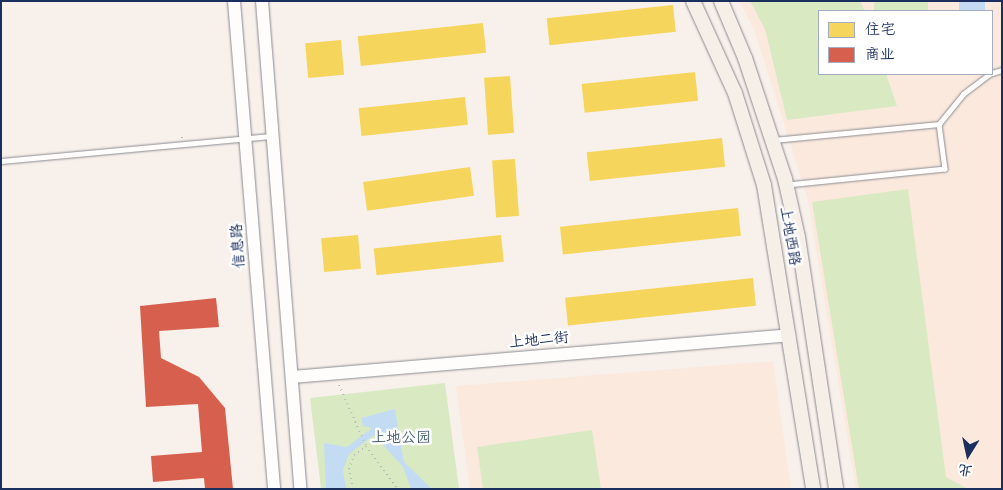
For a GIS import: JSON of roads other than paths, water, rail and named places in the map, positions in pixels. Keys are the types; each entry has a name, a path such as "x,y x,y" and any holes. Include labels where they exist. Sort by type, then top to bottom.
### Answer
{"main road":[{"name":"信息路","path":"234,1 274,489"},
{"path":"262,1 300,489"},
{"name":"上地西路","path":"693,1 735,93 764,185 813,489"},
{"name":"上地西路","path":"721,1 745,58 769,140 787,186 836,489"},
{"name":"上地二街","path":"292,376 335,374 789,335"}],"lane":[{"path":"787,186 945,169 940,124 963,94 990,75"},
{"path":"769,140 940,124"},
{"path":"1,161 272,136"}],"water":[{"path":"959,1 985,1 985,10 959,10"},
{"path":"395,409 404,462 432,489 411,489 403,467 374,435 349,454 343,470 346,489 326,489 324,443 347,447 372,428 363,426 361,418"}],"park label":[{"name":"上地公园","path":"401,438"}]}
